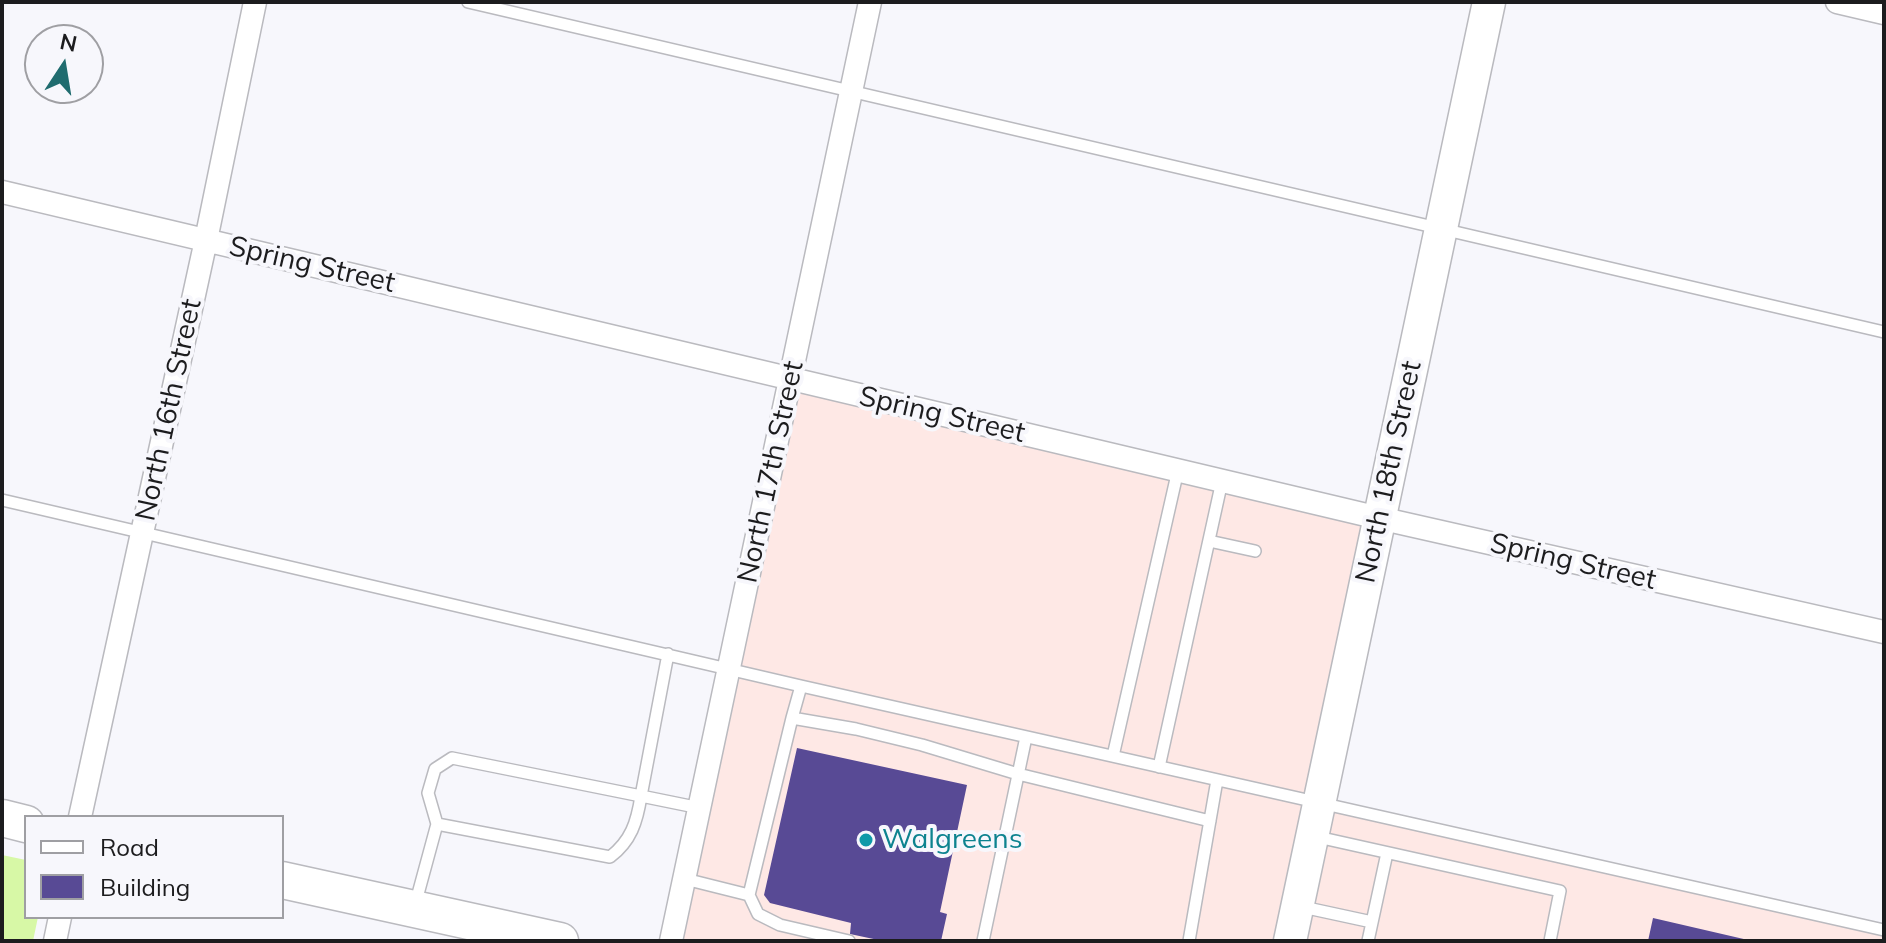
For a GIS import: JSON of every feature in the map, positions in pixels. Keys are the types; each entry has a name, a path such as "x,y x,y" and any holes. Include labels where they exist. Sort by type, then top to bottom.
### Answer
{"main road":[{"path":"2,818 24,824"},
{"path":"284,880 560,941"}],"street":[{"name":"North 16th Street","path":"80,815 255,2"},
{"name":"North 17th Street","path":"671,941 870,2"},
{"name":"North 18th Street","path":"1290,941 1489,2"},
{"path":"1837,2 1884,13"},
{"name":"Spring Street","path":"2,192 1379,518 1884,632"},
{"path":"55,941 60,919"}],"lane":[{"path":"468,2 1884,332"},
{"path":"1113,756 1178,470"},
{"path":"1159,767 1222,481"},
{"path":"2,500 801,686 1884,930"},
{"path":"1209,541 1255,551"},
{"path":"437,824 610,857 622,848 634,828 668,654"},
{"path":"801,686 749,895 758,914 780,925 849,941"},
{"path":"792,718 922,745 1018,774 1210,821"},
{"path":"983,941 1026,737"},
{"path":"414,909 437,824 428,793 435,769 452,758 700,808"},
{"path":"1189,941 1217,780"},
{"path":"1312,836 1560,891 1550,941"},
{"path":"1368,941 1387,853"},
{"path":"685,879 749,895"},
{"path":"1297,906 1372,922"}],"shaded area":[{"path":"791,380 1379,518 1320,804 1884,930 1884,941 671,941"}],"green space":[{"path":"2,855 24,860 24,919 38,919 33,941 2,941"}],"building":[{"name":"Walgreens","path":"797,748 967,785 940,912 947,914 941,941 883,941 850,934 851,923 770,903 764,895"},
{"path":"1653,918 1748,940 1748,941 1648,941"}],"place":[{"name":"Walgreens","path":"866,840"}]}
